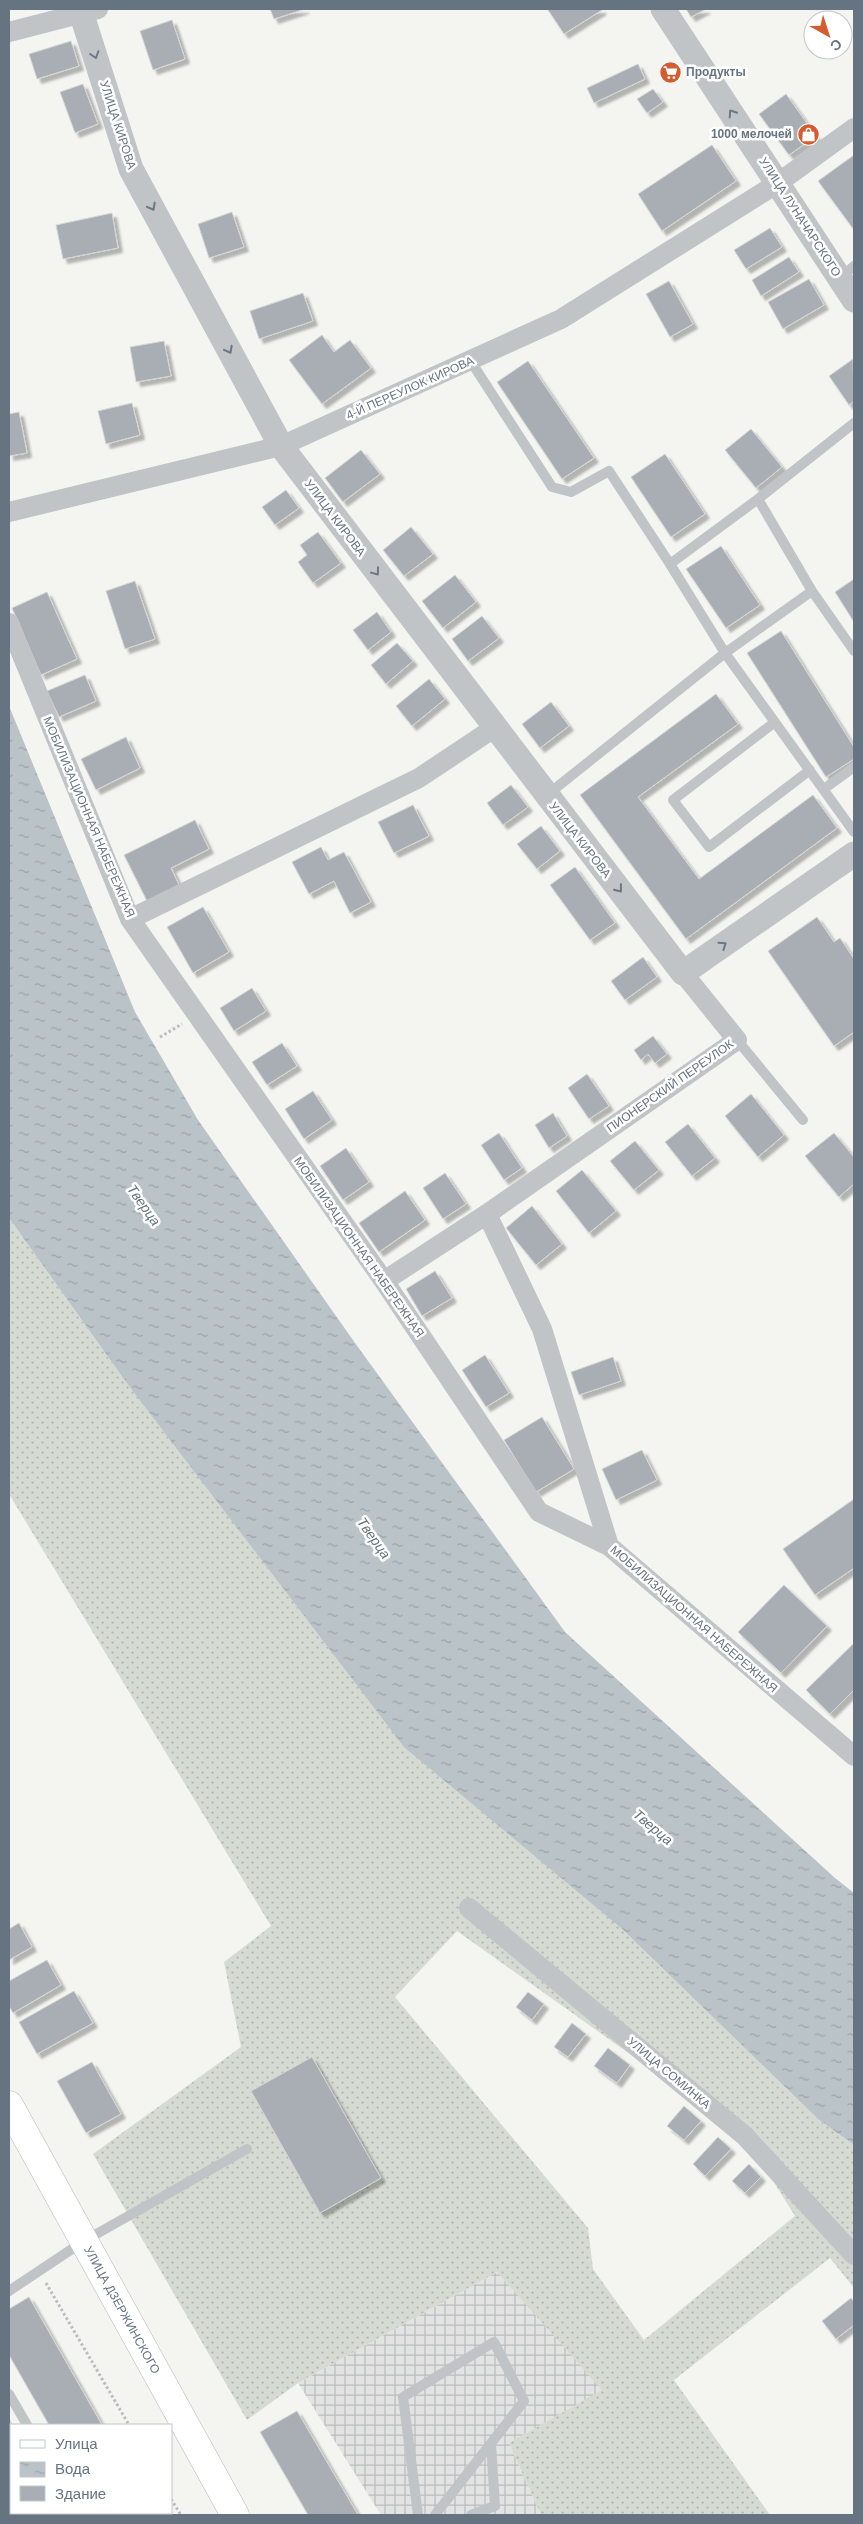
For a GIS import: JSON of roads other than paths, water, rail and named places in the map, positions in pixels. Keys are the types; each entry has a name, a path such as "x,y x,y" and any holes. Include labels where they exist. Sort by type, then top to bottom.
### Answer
{"main road":[{"name":"УЛИЦА ДЗЕРЖИНСКОГО","path":"9,2105 236,2515"}],"street":[{"name":"УЛИЦА ЛУНАЧАРСКОГО","path":"663,9 778,183 847,272 854,300"},
{"path":"9,32 87,11"},
{"name":"УЛИЦА КИРОВА","path":"87,11 131,169 281,446 494,728 683,972"},
{"name":"4-Й ПЕРЕУЛОК КИРОВА","path":"9,512 281,446 561,319 778,183 854,128"},
{"name":"МОБИЛИЗАЦИОННАЯ НАБЕРЕЖНАЯ","path":"9,623 130,919 384,1282 539,1512 609,1546 854,1756"},
{"path":"130,919 419,778 494,728"},
{"path":"683,972 854,854"},
{"name":"ПИОНЕРСКИЙ ПЕРЕУЛОК","path":"384,1282 487,1214 737,1040 683,972"},
{"path":"487,1214 542,1329 609,1546"},
{"name":"УЛИЦА СОМИНКА","path":"469,1908 745,2136 854,2255"}],"lane":[{"path":"470,360 552,486 571,492 608,471 670,564 725,653 854,832"},
{"path":"670,564 758,499 854,423"},
{"path":"758,499 812,591 854,651"},
{"path":"546,795 725,653 812,591"},
{"path":"775,722 673,800 709,847 810,770"},
{"path":"824,790 854,767"},
{"path":"737,1040 803,1120"},
{"path":"9,2291 84,2241 247,2149"},
{"path":"418,2515 403,2396 494,2342 524,2401 435,2515"},
{"path":"9,2394 26,2424"},
{"path":"471,2515 495,2506 491,2444"}],"water":[{"name":"Тверца","path":"9,706 135,1012 198,1120 355,1343 565,1632 835,1878 854,1893 854,2145 818,2119 621,1928 404,1747 126,1382 9,1218"}],"place":[{"name":"Продукты","path":"670,72"},
{"name":"1000 мелочей","path":"808,134"}]}
